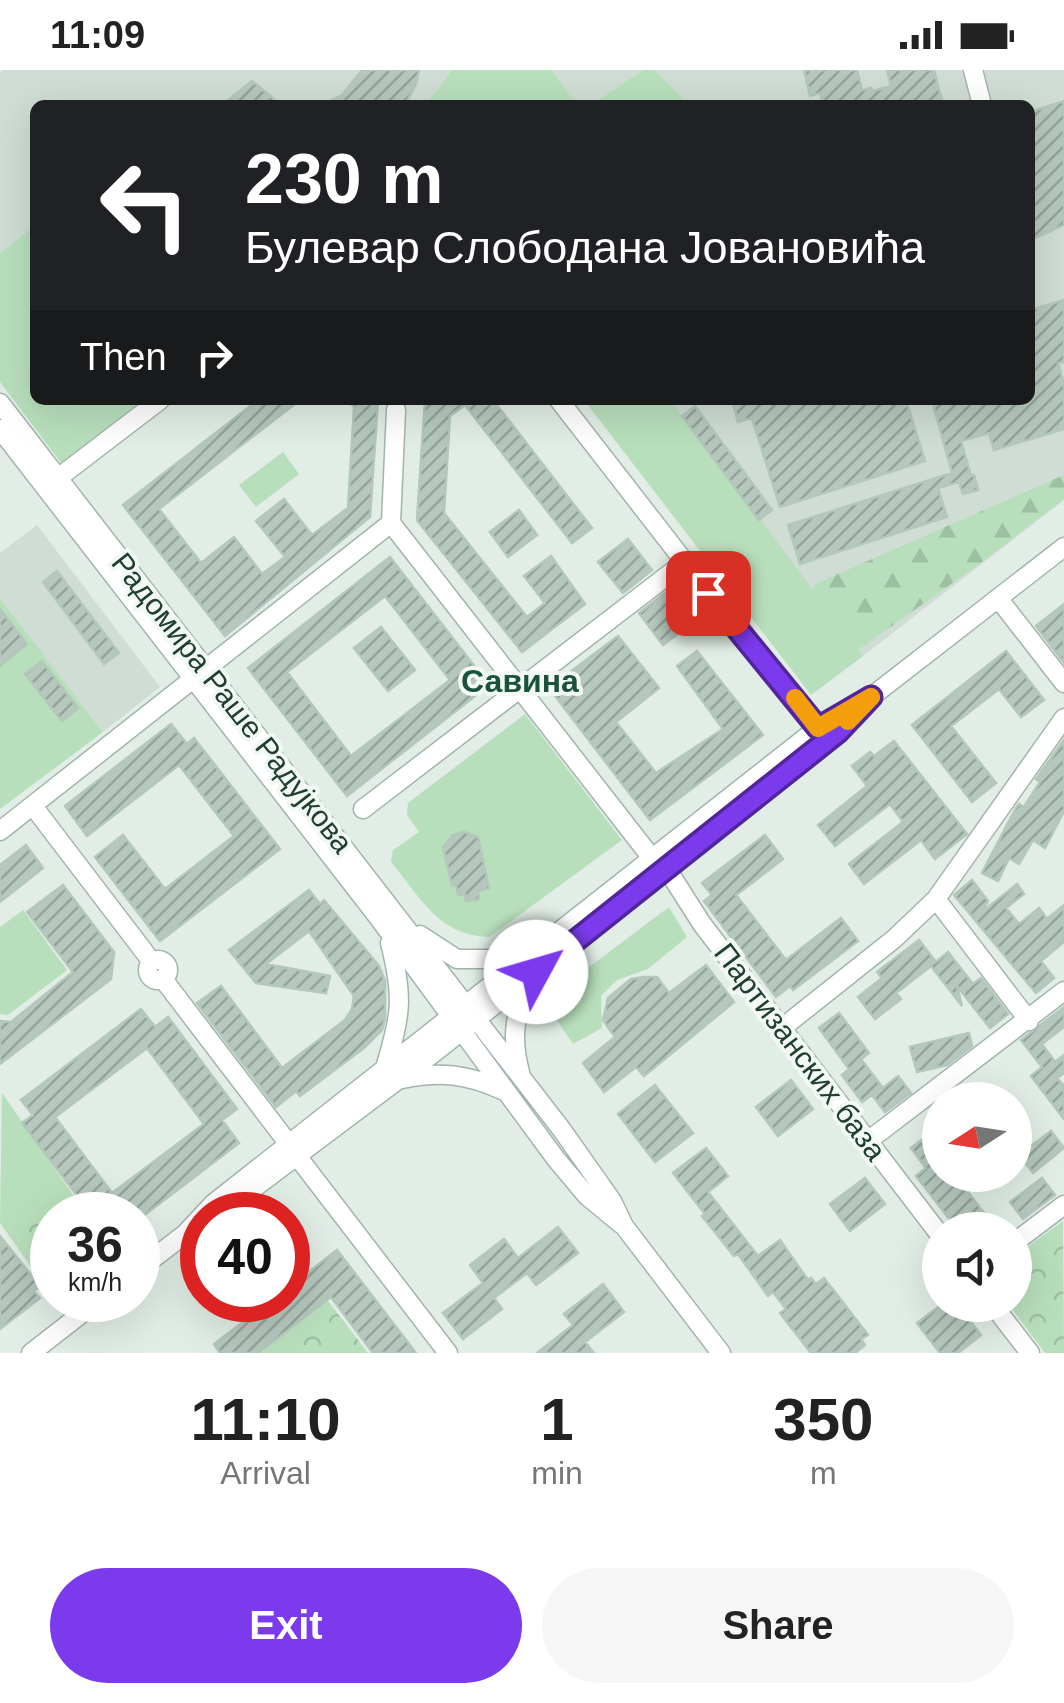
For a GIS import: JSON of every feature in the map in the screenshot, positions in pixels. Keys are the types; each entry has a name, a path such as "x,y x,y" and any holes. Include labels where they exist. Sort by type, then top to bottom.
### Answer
{"street":[{"path":"973,70 981,100"},
{"name":"Радомира Раше Радујкова","path":"0,403 201,676"},
{"path":"58,478 153,405"},
{"path":"563,405 818,728"},
{"path":"0,831 391,523 396,410"},
{"name":"Радомира Раше Радујкова","path":"0,429 201,676 389,919 506,1092 588,1196 624,1226"},
{"name":"Партизанских база","path":"391,523 658,862 923,1212"},
{"path":"658,862 818,728 871,697 1064,546"},
{"path":"363,809 684,562"},
{"path":"998,598 1064,683"},
{"path":"477,1019 529,966 624,882 658,862 838,732 871,697"},
{"path":"782,1028 894,939 936,898 1064,718"},
{"path":"33,806 152,962 150,976 163,979 448,1353"},
{"path":"936,898 1028,1020"},
{"path":"389,919 458,959 529,966"},
{"path":"389,919 401,996 391,1074"},
{"path":"245,1192 458,1017 529,966"},
{"path":"521,1077 514,1053 514,1027 529,966"},
{"path":"868,1140 1064,992"},
{"path":"458,1017 477,1019 596,1177 624,1226 720,1353"},
{"path":"391,1074 472,1077 506,1092"},
{"path":"229,1192 293,1150"},
{"path":"1032,1230 1064,1206"},
{"path":"160,1253 180,1237"},
{"path":"31,1353 71,1322"},
{"path":"1007,1322 1030,1353"}],"shaded area":[{"path":"452,70 429,100 30,100 30,229 0,253 0,72"},
{"path":"551,70 643,70 598,100 574,100"},
{"path":"655,70 1064,70 1064,500 863,656 759,520 772,510 696,407 682,416 674,405 1035,405 1035,100 685,100"},
{"path":"37,525 160,687 103,732 0,598 0,553"}],"green space":[{"path":"452,70 551,70 574,100 429,100"},
{"path":"643,70 655,70 685,100 598,100"},
{"path":"30,229 30,405 139,405 62,464 0,382 0,253"},
{"path":"588,405 674,405 863,656 811,695"},
{"path":"283,452 299,474 256,507 239,485"},
{"path":"1064,475 1064,499 858,650 813,591 815,584"},
{"path":"0,598 103,732 0,809"},
{"path":"525,714 622,840 489,937 471,935 443,922 432,912 391,862 393,850 419,832 407,815 408,803"},
{"path":"669,907 687,937 648,969 617,980 601,996 602,1028 573,1044 544,1001"},
{"path":"23,910 67,970 8,1015 0,1014 0,927"},
{"path":"2,1093 71,1192 30,1192 30,1265 0,1223"},
{"path":"30,1204 30,1233 16,1215"},
{"path":"1063,1221 1064,1353 1045,1353 1022,1322 1032,1322 1032,1244"},
{"path":"328,1301 368,1353 260,1353 301,1322 310,1322 310,1315"}],"building":[{"path":"362,70 419,70 408,100 332,100 342,95"},
{"path":"804,70 857,70 862,90 872,91 891,86 887,70 934,70 942,100 822,100 820,93 810,96"},
{"path":"252,81 275,100 228,100"},
{"path":"1064,101 1064,225 1035,238 1035,110"},
{"path":"1064,300 1064,362 1058,363 1064,385 1064,429 994,450 989,433 961,441 978,490 963,494 959,482 938,488 947,517 800,564 788,525 952,473 933,405 1035,405 1035,309"},
{"path":"252,405 294,405 159,509 201,563 234,537 262,574 285,557 256,521 284,499 312,535 348,508 352,405 378,405 370,517 225,636 123,505"},
{"path":"425,405 465,405 450,416 444,513 527,617 545,603 524,576 551,556 585,604 522,652 417,520"},
{"path":"465,405 497,405 592,528 572,543"},
{"path":"733,405 908,405 925,461 780,507 752,418 738,422"},
{"path":"695,406 772,510 759,520 682,416"},
{"path":"519,510 537,535 508,557 490,532"},
{"path":"628,539 652,570 623,593 598,562"},
{"path":"390,557 489,685 347,796 248,668","holes":["385,596 450,680 351,756 287,672"]},
{"path":"57,571 119,653 104,664 43,582"},
{"path":"669,590 693,622 663,645 639,613"},
{"path":"1064,604 1064,663 1036,626"},
{"path":"0,609 27,644 0,666"},
{"path":"381,627 415,670 388,691 354,648"},
{"path":"618,636 659,688 616,722 656,773 723,729 677,666 697,651 763,735 650,820 549,688"},
{"path":"1006,651 1044,700 1021,717 999,689 951,726 996,783 972,802 912,725"},
{"path":"42,661 78,708 62,721 25,674"},
{"path":"171,724 187,744 194,738 280,849 160,941 95,857 123,835 165,889 234,836 179,765 87,836 65,806"},
{"path":"1064,740 1064,811 1045,848 1033,840 1019,864 1009,858 998,881 982,873 1016,808 1019,804 1024,807 1040,782 1036,779"},
{"path":"894,741 967,834 935,859 921,840 864,884 849,864 903,822 890,804 835,846 818,825 867,786 852,766"},
{"path":"464,832 478,837 489,888 478,891 479,899 466,901 465,894 458,895 456,885 452,886 443,847 453,835"},
{"path":"765,835 783,859 736,895 786,960 841,918 858,941 793,990 790,986 776,997 704,901 712,895 702,883"},
{"path":"26,845 43,868 0,902 0,865"},
{"path":"972,880 988,901 982,912 1017,884 1024,894 1006,908 1019,924 1039,908 1047,919 1064,905 1064,942 1041,961 1054,978 1036,993 954,895"},
{"path":"63,885 114,952 111,979 0,1064 0,1021 11,1022 73,972 27,912"},
{"path":"309,890 320,904 324,900 379,966 385,981 385,1018 382,1030 365,1047 300,1096 296,1091 276,1107 197,1003 221,986 282,1068 345,1020 354,996 309,931 266,964 330,976 326,993 256,983 229,950"},
{"path":"919,940 936,962 948,952 973,984 981,978 1008,1014 990,1028 957,986 962,1006 931,966 896,993 901,999 875,1019 858,997 882,978 877,972"},
{"path":"706,965 734,1002 644,1076 636,1067 604,1092 583,1063 615,1037 603,1020 608,998 631,979 644,977 657,977 669,993"},
{"path":"1064,1007 1064,1027 1042,1044 1055,1062 1064,1055 1064,1073 1057,1078 1064,1086 1064,1119 1031,1076 1042,1067 1021,1040"},
{"path":"141,1009 155,1027 168,1017 237,1109 222,1120 239,1143 160,1203 160,1192 113,1192 204,1124 147,1048 55,1117 111,1192 74,1192 22,1123 33,1115 21,1100"},
{"path":"839,1013 869,1053 861,1059 883,1088 898,1076 911,1093 885,1112 872,1095 862,1102 842,1075 849,1069 819,1028"},
{"path":"969,1033 972,1046 947,1065 917,1072 910,1047"},
{"path":"791,1080 813,1109 778,1136 756,1107"},
{"path":"655,1085 693,1133 655,1162 618,1114"},
{"path":"1051,1131 1064,1148 1033,1173 1032,1145"},
{"path":"922,1140 922,1163 911,1148"},
{"path":"706,1148 728,1176 708,1192 758,1256 780,1240 808,1280 811,1278 816,1284 824,1278 868,1335 861,1339 865,1345 855,1353 811,1353 780,1313 786,1309 773,1292 768,1296 738,1254 734,1256 702,1216 705,1214 673,1173"},
{"path":"865,1178 885,1204 850,1231 830,1204"},
{"path":"1042,1178 1055,1195 1032,1212 1018,1212 1010,1202 1023,1192 1032,1192 1032,1186"},
{"path":"928,1192 968,1192 983,1212 944,1212"},
{"path":"558,1227 578,1253 536,1285 527,1273 494,1298 502,1309 463,1339 443,1313 483,1283 470,1265 504,1239 518,1258"},
{"path":"0,1236 30,1274 30,1306 0,1329"},
{"path":"337,1250 416,1353 373,1353 331,1297 310,1313 310,1271"},
{"path":"603,1284 624,1312 585,1342 594,1353 537,1353 573,1325 564,1314"},
{"path":"922,1319 971,1322 981,1335 958,1353 940,1353 917,1323"},
{"path":"243,1322 298,1322 258,1353 220,1353 214,1344"}],"slow traffic":[{"path":"795,698 818,728 871,697 848,721"}],"district":[{"name":"Савина","path":"520,681"}],"route":[{"path":"536,972 838,732 871,697 818,728 708,593"}]}
